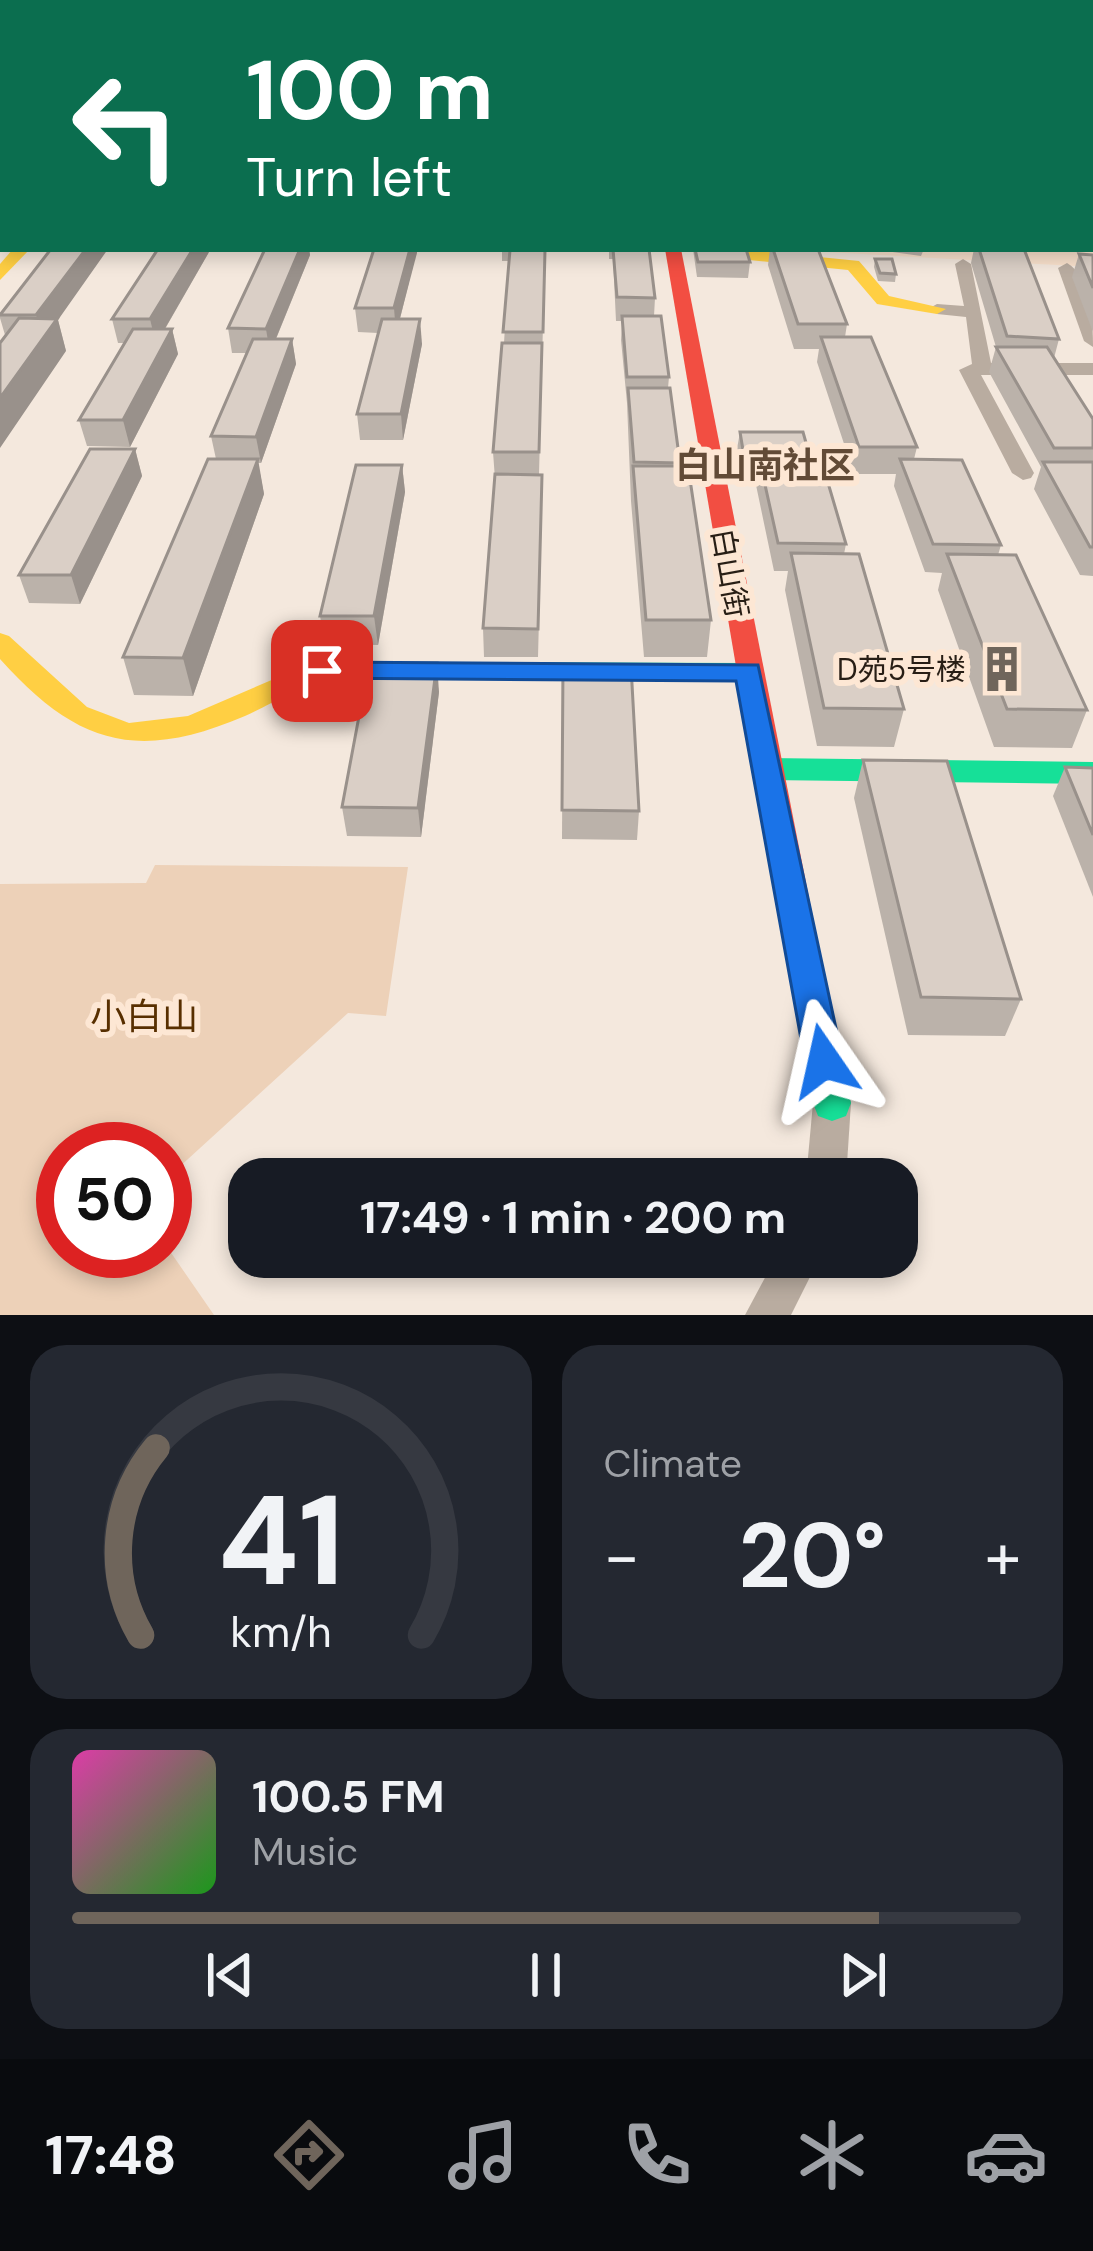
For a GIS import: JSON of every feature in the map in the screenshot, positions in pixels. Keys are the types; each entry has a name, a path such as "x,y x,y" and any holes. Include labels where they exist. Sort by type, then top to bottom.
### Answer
{"street":[{"path":"0,275 19,252"},
{"name":"白山街","path":"674,252 748,672 832,1103 828,1158"},
{"path":"720,252 853,265 883,300 974,312"},
{"path":"963,264 982,368"},
{"path":"1023,473 969,370 1093,368 1087,354 1093,346 1066,268"},
{"path":"0,642 61,707 93,726 140,738 188,730 322,671 748,672"},
{"path":"767,769 1093,773"},
{"path":"767,1315 787,1278"}],"shaded area":[{"path":"826,252 1093,252 1093,267"}],"green space":[{"name":"小白山","path":"155,865 408,867 386,1016 348,1013 192,1155 192,1122 36,1122 36,1278 188,1278 214,1315 0,1315 0,884 146,883"}],"building":[{"path":"49,252 84,252 36,315 0,315"},
{"path":"156,252 191,252 150,319 112,319"},
{"path":"264,252 299,252 266,329 228,328"},
{"path":"373,252 409,252 394,308 355,308"},
{"path":"510,252 545,252 543,332 503,332"},
{"path":"613,252 649,252 655,298 617,297"},
{"path":"696,252 747,252 750,262 698,262"},
{"path":"774,252 819,252 847,324 798,324"},
{"path":"980,252 1025,252 1059,339 1007,336"},
{"path":"1079,254 1093,255 1093,288"},
{"path":"875,259 892,259 896,274 880,273"},
{"path":"622,316 661,316 669,377 627,377"},
{"path":"19,318 57,319 0,398 0,343"},
{"path":"382,319 420,319 401,414 357,414"},
{"path":"133,329 172,329 123,420 79,420"},
{"path":"821,337 871,337 917,447 859,447"},
{"path":"253,339 292,339 256,437 211,436"},
{"path":"502,343 542,343 539,452 493,452"},
{"path":"996,347 1047,347 1093,419 1093,448 1054,448"},
{"path":"628,388 670,388 680,463 634,462"},
{"path":"740,432 803,432 810,457 744,456"},
{"path":"90,449 135,449 71,575 19,575"},
{"path":"759,458 821,459 846,544 778,543"},
{"path":"208,459 258,459 183,658 123,657"},
{"path":"900,459 962,460 1001,545 933,544"},
{"path":"1043,462 1093,462 1093,547 1090,547"},
{"path":"356,465 402,465 374,616 320,616"},
{"path":"633,466 688,466 711,620 646,620"},
{"path":"495,474 542,475 538,629 483,628"},
{"path":"791,553 859,554 904,709 824,708"},
{"path":"947,554 1016,555 1087,710 1007,709"},
{"path":"369,663 437,663 418,808 342,807"},
{"path":"563,665 631,666 639,811 562,810"},
{"path":"863,760 947,761 1021,999 921,997"},
{"path":"1065,767 1093,768 1093,835"}],"traffic: fast":[{"path":"422,671 749,672"},
{"path":"767,769 1093,773"},
{"path":"795,913 832,1103"}],"traffic: slow":[{"path":"0,275 19,252"},
{"path":"720,252 853,265 883,300 937,309"},
{"path":"0,642 52,696 77,714 102,727 129,733 194,725 319,672 356,668 422,671"}],"traffic: jam":[{"path":"674,252 795,913"}],"place":[{"name":"D苑5号楼","path":"1002,669"}],"district":[{"name":"白山南社区","path":"765,465"}],"route":[{"path":"322,671 748,672 824,1061"}]}
